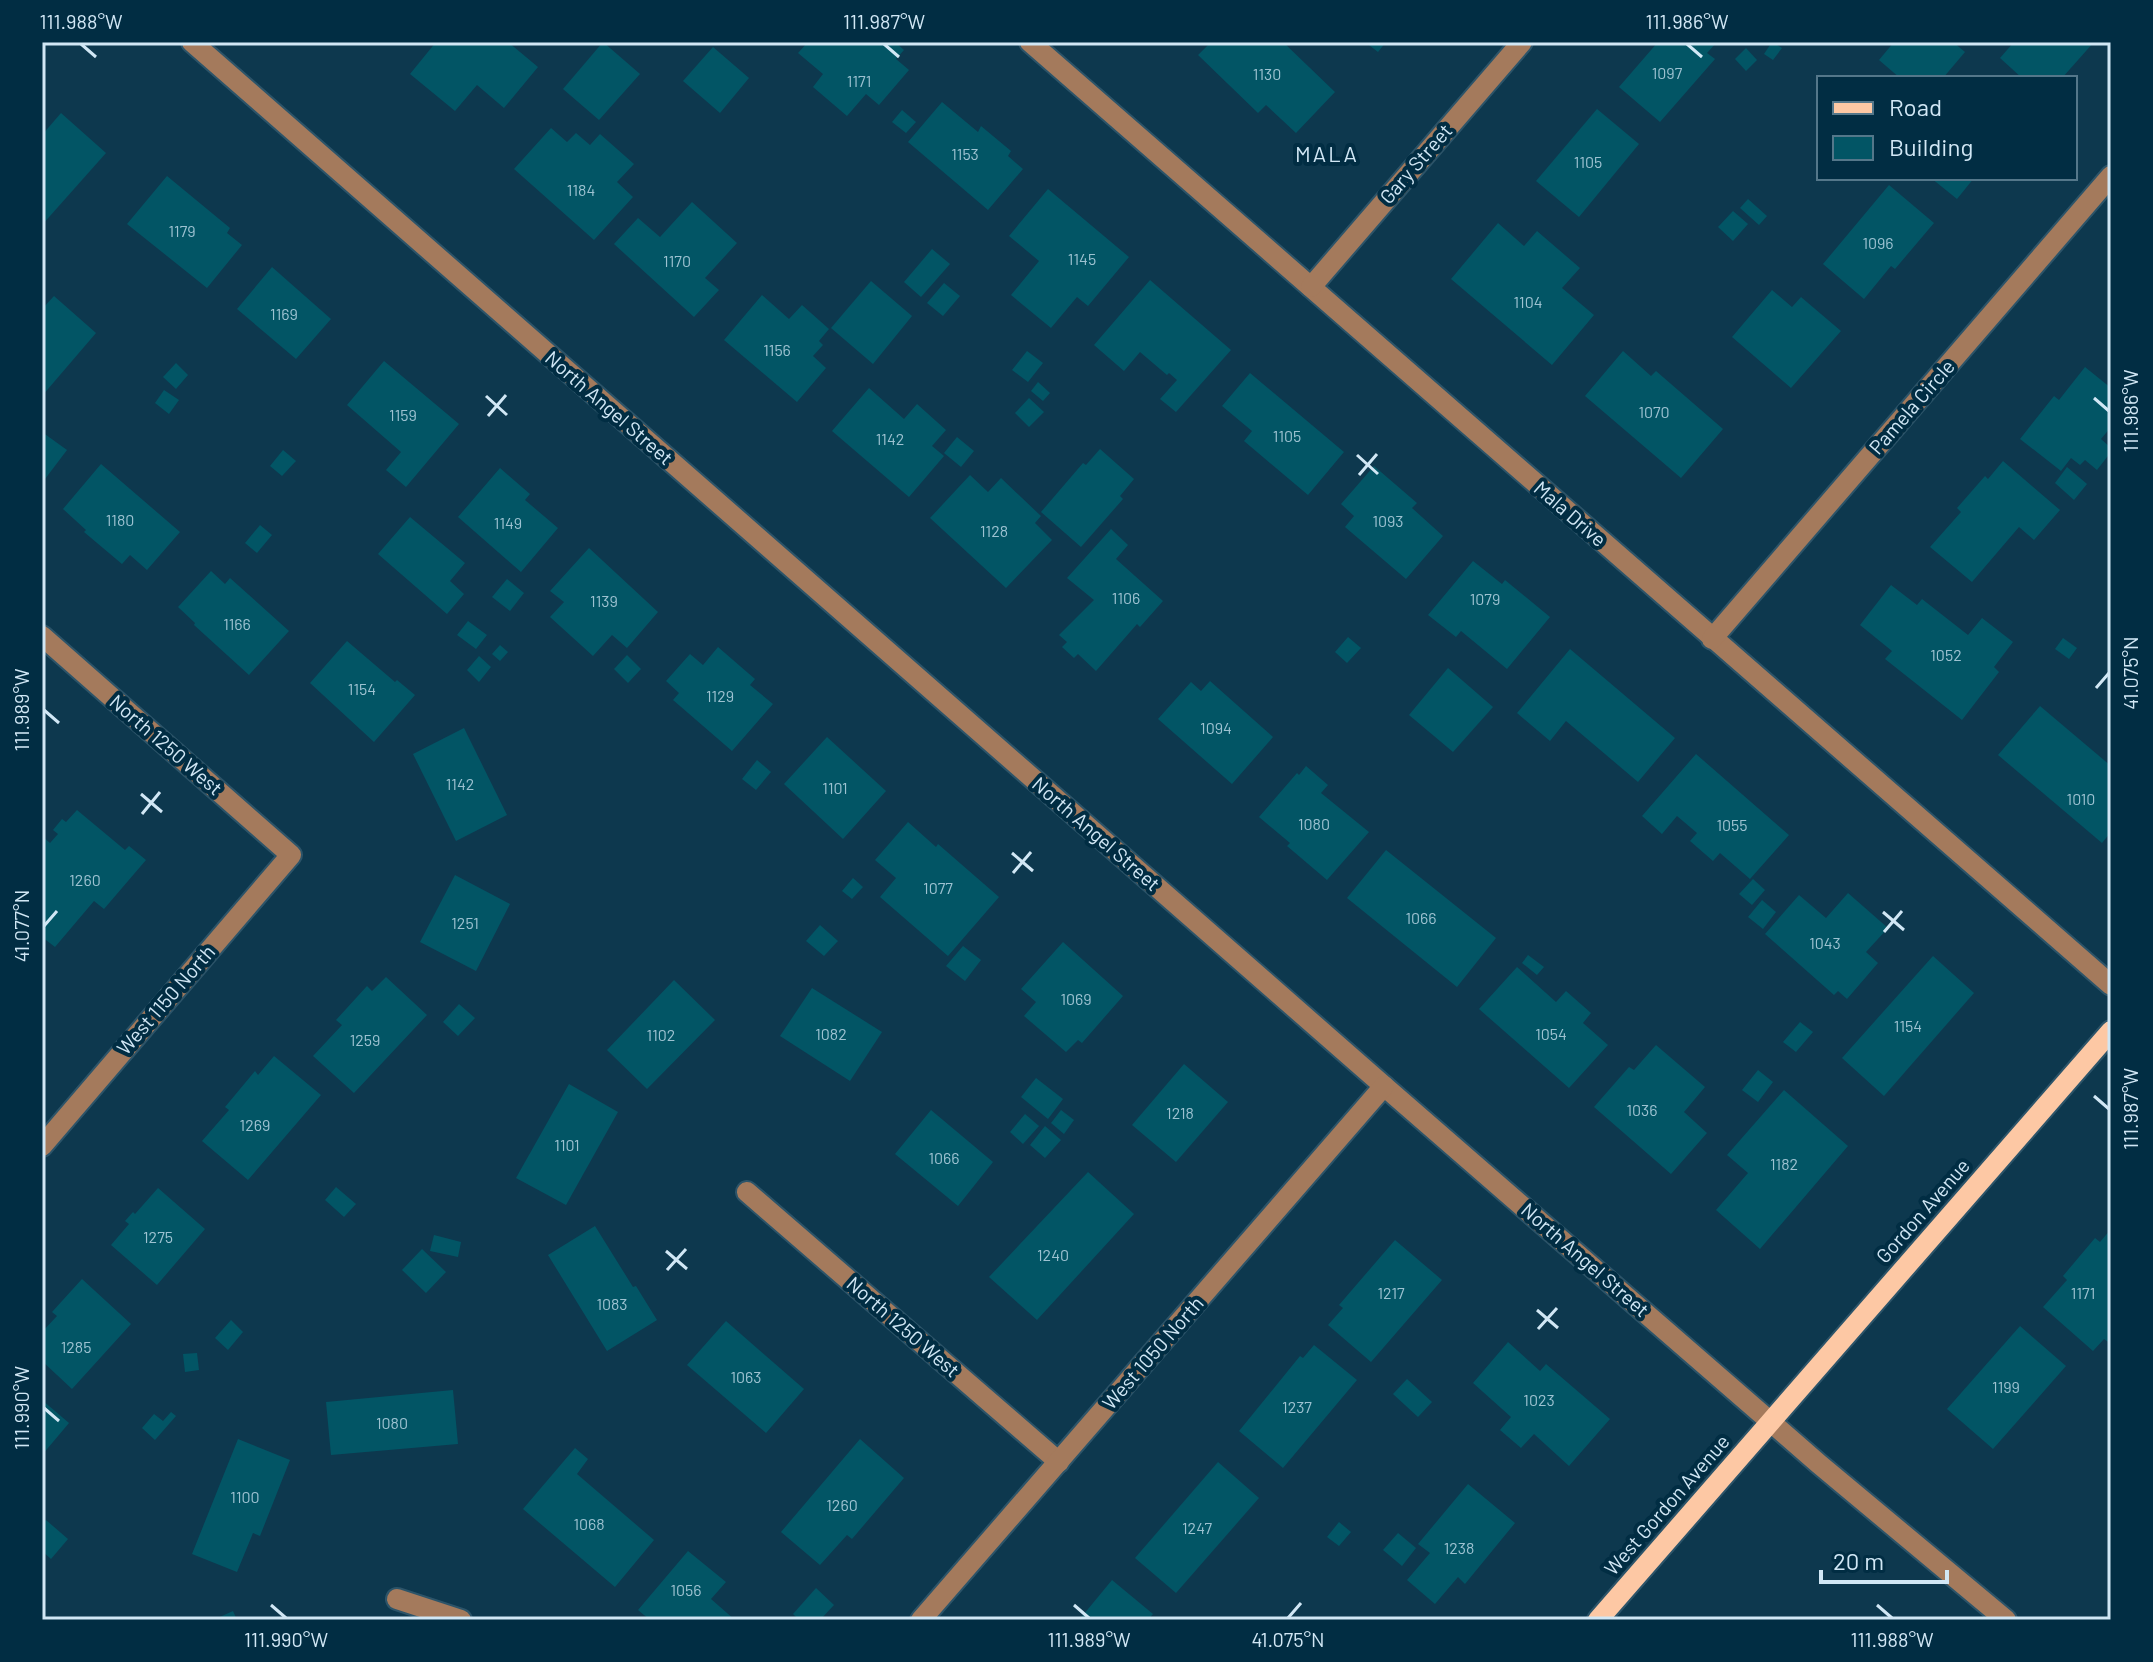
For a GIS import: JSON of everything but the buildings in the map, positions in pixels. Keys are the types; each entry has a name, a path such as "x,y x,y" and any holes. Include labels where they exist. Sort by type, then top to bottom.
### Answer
{"main road":[{"name":"Gordon Avenue","path":"1772,1422 2111,1031"},
{"name":"West Gordon Avenue","path":"1598,1620 1772,1422"}],"street":[{"name":"North Angel Street","path":"192,42 1384,1086 2006,1620"},
{"name":"Mala Drive","path":"1030,42 2111,985"},
{"name":"Gary Street","path":"1311,287 1522,42"},
{"name":"Pamela Circle","path":"1712,639 2111,176"},
{"name":"North 1250 West","path":"42,636 291,855"},
{"name":"West 1150 North","path":"42,1146 291,855"},
{"name":"West 1050 North","path":"921,1620 1384,1086"},
{"name":"North 1250 West","path":"747,1192 1059,1462"},
{"path":"397,1599 461,1620"}],"district":[{"name":"MALA","path":"1327,154"}]}
